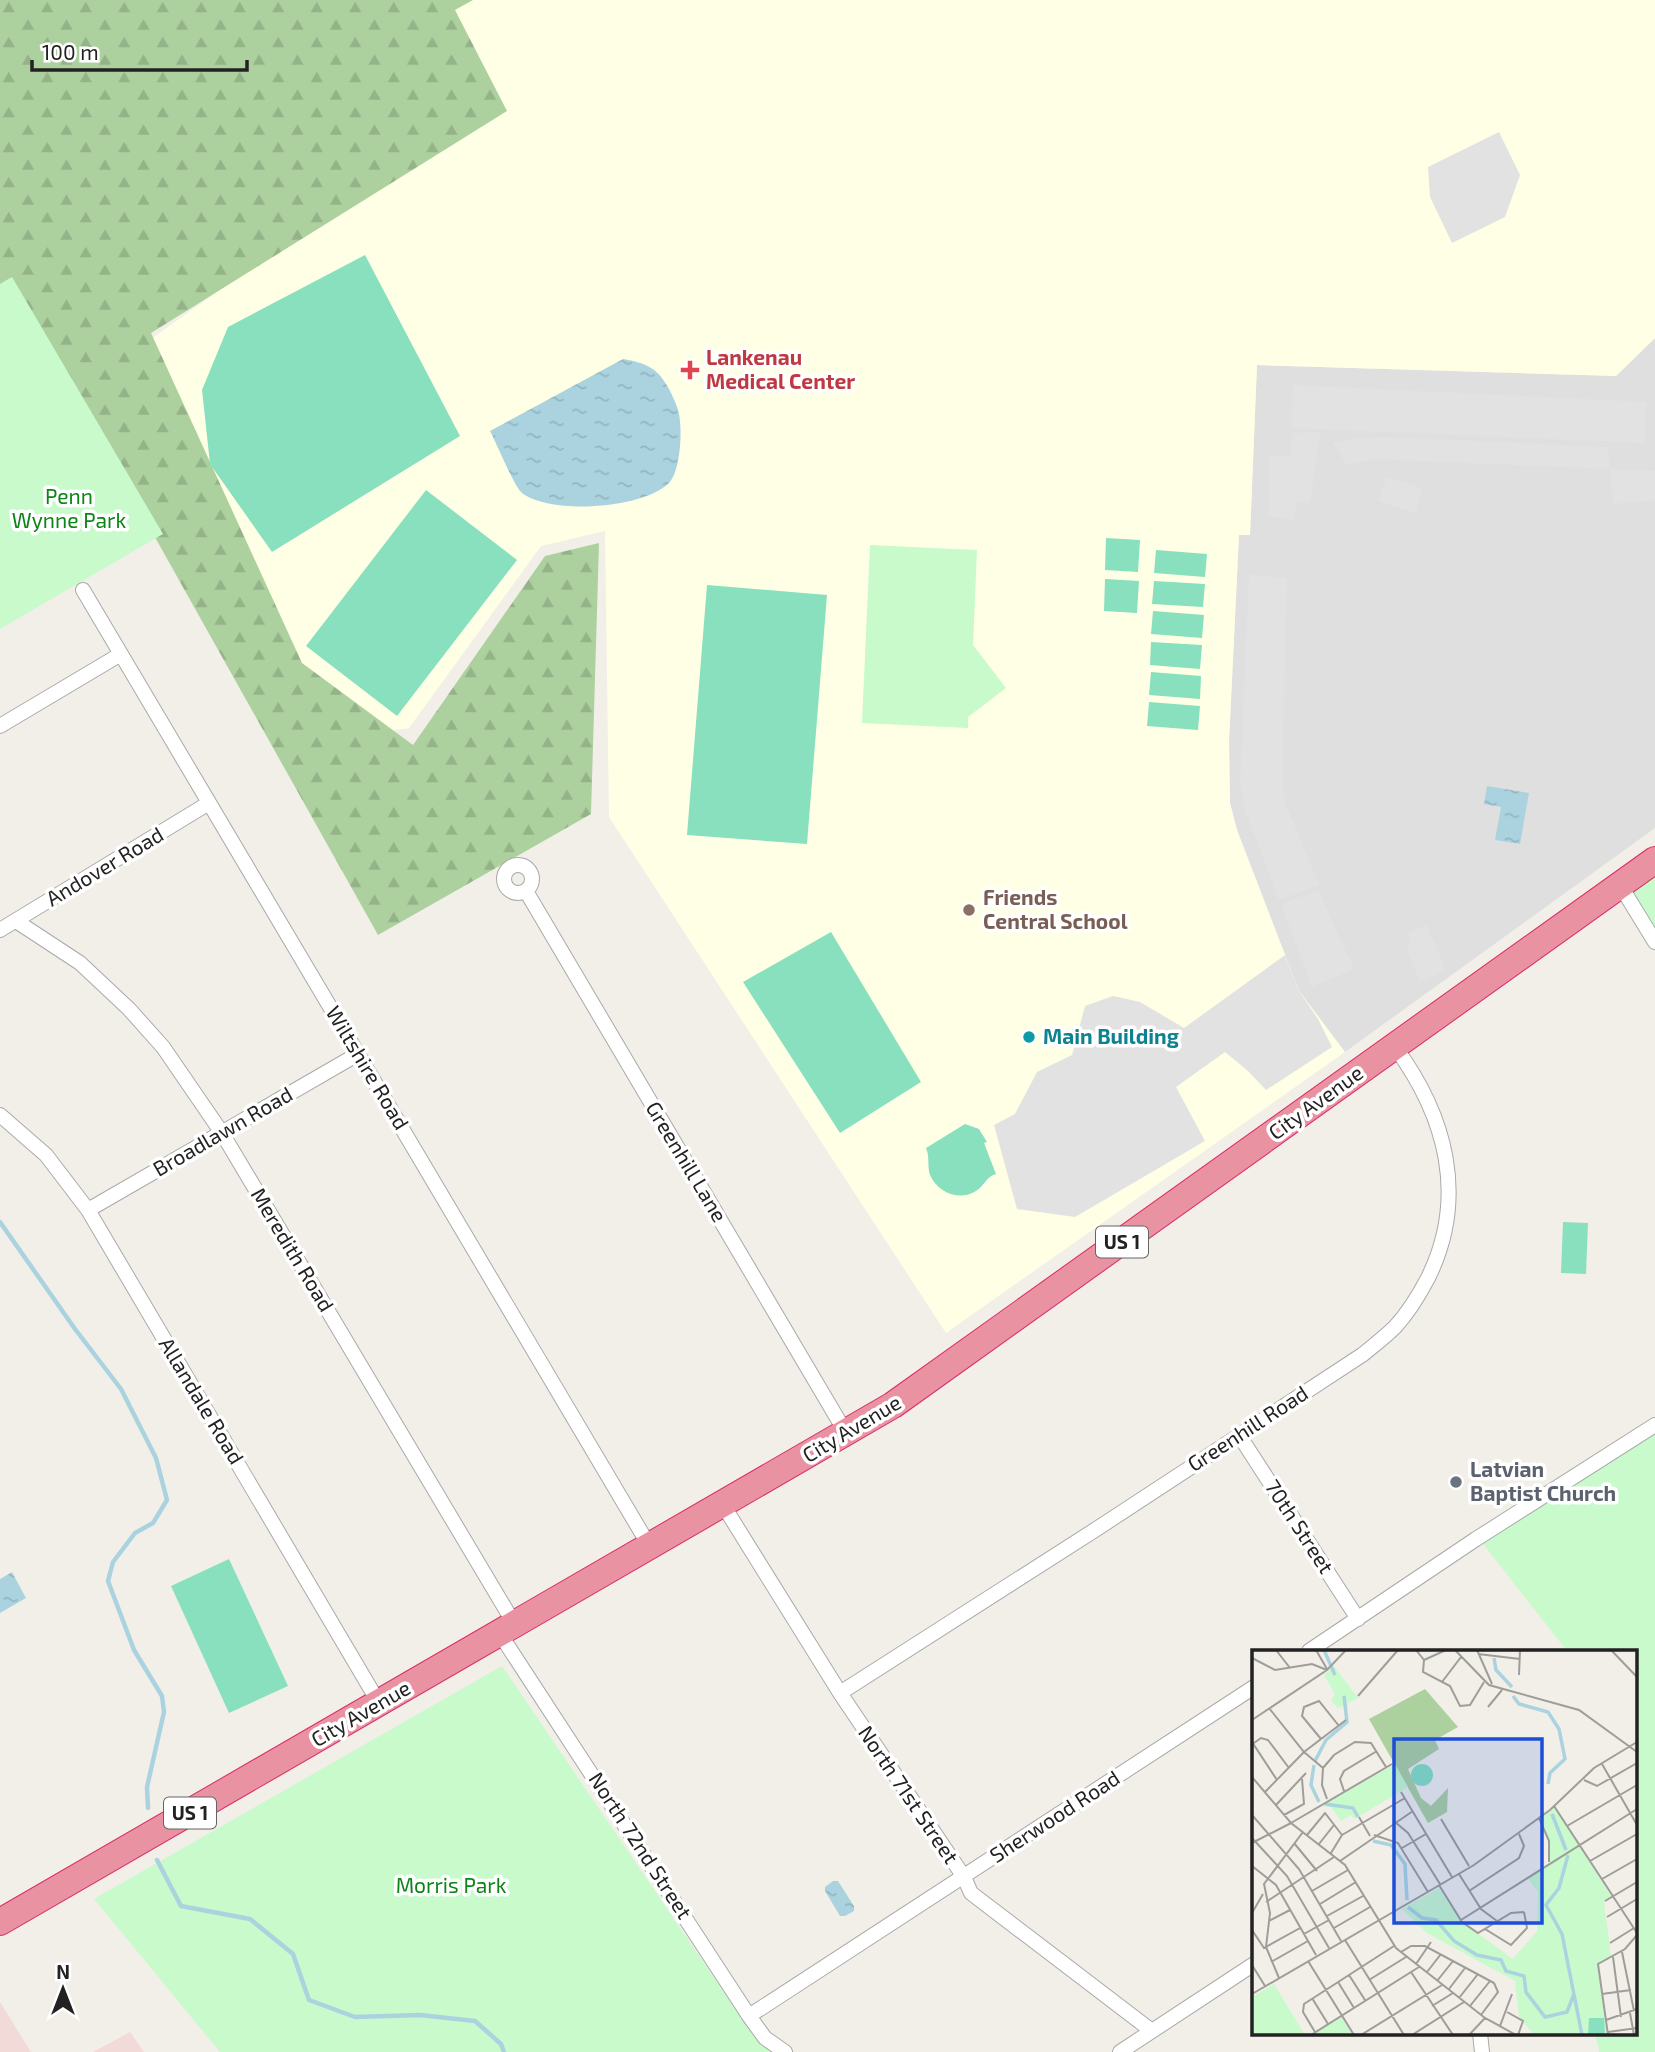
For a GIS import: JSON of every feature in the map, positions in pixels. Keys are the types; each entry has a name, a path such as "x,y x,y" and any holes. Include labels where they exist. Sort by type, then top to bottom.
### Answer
{"highway":[{"name":"City Avenue","path":"0,1923 723,1505 846,1433 940,1373 1655,860"}],"street":[{"name":"Wiltshire Road","path":"83,590 650,1547"},
{"path":"0,726 121,654"},
{"name":"Andover Road","path":"0,930 209,803"},
{"path":"1620,885 1655,942"},
{"name":"Greenhill Lane","path":"526,891 846,1433"},
{"name":"Meredith Road","path":"16,921 80,962 129,1009 163,1047 222,1133 508,1629"},
{"name":"Greenhill Road","path":"840,1693 1362,1355 1395,1327 1418,1297 1434,1265 1446,1228 1449,1196 1444,1149 1430,1103 1395,1047"},
{"name":"Broadlawn Road","path":"88,1210 358,1054"},
{"name":"Allandale Road","path":"0,1115 46,1156 88,1210 379,1703"},
{"path":"1311,1650 1476,1539 1655,1425"},
{"name":"70th Street","path":"1240,1435 1358,1619"},
{"name":"North 71st Street","path":"723,1505 840,1693 964,1877 971,1893 1152,2031"},
{"name":"North 72nd Street","path":"508,1629 749,2016 765,2038 785,2052"},
{"name":"Sherwood Road","path":"749,2016 1252,1688"},
{"path":"1120,2052 1252,1965"}],"shaded area":[{"name":"Lankenau Medical Center","path":"438,0 1655,0 1655,338 1616,376 1257,365 1250,535 1239,535 1229,741 1230,803 1237,830 1299,991 1345,1052 946,1333 609,817 605,531 541,546 409,728 314,742 119,362 484,101"},
{"path":"1499,132 1520,175 1505,217 1452,243 1430,197 1428,167"},
{"path":"1655,338 1655,828 1345,1052 1299,991 1237,830 1230,803 1229,741 1239,535 1250,535 1257,365 1616,376"},
{"path":"1293,385 1646,402 1646,443 1291,428"},
{"path":"1320,432 1310,503 1297,501 1294,520 1269,516 1270,455 1290,457 1292,433"},
{"path":"1389,437 1607,447 1610,469 1375,459 1347,465 1333,443 1357,438"},
{"path":"1610,469 1655,471 1655,500 1613,504"},
{"path":"1387,477 1422,488 1416,513 1378,501"},
{"path":"1249,574 1287,579 1282,780 1286,805 1319,885 1279,900 1245,810 1240,785"},
{"path":"1318,890 1354,969 1312,987 1281,904"},
{"path":"1427,925 1446,971 1420,982 1407,950 1410,940 1407,933"},
{"path":"1285,955 1299,991 1318,1019 1332,1047 1266,1090 1225,1052 1176,1087 1205,1141 1075,1217 1017,1209 994,1125 1015,1114 1037,1072 1072,1055 1085,1006 1113,996 1140,1002 1184,1028"},
{"path":"0,2002 31,2052 0,2052"},
{"path":"130,2032 144,2052 93,2052"}],"green space":[{"path":"0,0 473,0 455,10 507,111 151,333 302,663 413,745 545,556 599,543 591,814 378,935 147,523 0,620"},
{"path":"365,255 460,436 272,552 210,464 202,390 228,327"},
{"name":"Penn Wynne Park","path":"12,277 163,534 0,629 0,284"},
{"path":"426,490 517,560 397,716 306,646"},
{"path":"1106,538 1140,540 1138,572 1105,570"},
{"path":"870,545 977,550 973,645 1006,688 968,717 968,728 862,723"},
{"path":"1156,550 1207,554 1205,577 1154,573"},
{"path":"1105,579 1139,581 1137,613 1104,611"},
{"path":"1154,581 1205,584 1203,607 1152,604"},
{"path":"707,585 827,595 807,844 687,835"},
{"path":"1153,611 1204,615 1202,638 1151,634"},
{"path":"1151,642 1202,645 1200,669 1150,665"},
{"path":"1151,672 1201,676 1200,699 1149,695"},
{"path":"1149,702 1200,706 1198,730 1147,726"},
{"path":"1655,871 1655,931 1631,889"},
{"path":"831,932 921,1082 840,1133 743,982"},
{"path":"965,1124 979,1129 987,1142 984,1143 996,1174 976,1191 963,1196 949,1194 933,1181 926,1148"},
{"path":"1563,1222 1588,1223 1586,1274 1561,1273"},
{"path":"1655,1428 1655,2052 1599,2052 1595,2035 1638,2035 1638,1650 1566,1650 1480,1540"},
{"path":"229,1559 288,1686 229,1713 171,1586"},
{"name":"Morris Park","path":"502,1666 757,2041 771,2052 220,2052 94,1899"}],"water":[{"path":"623,359 652,368 668,388 677,406 680,417 680,448 676,469 669,483 639,499 597,506 554,504 522,493 490,431"},
{"path":"1487,786 1529,793 1520,844 1495,840 1501,807 1484,804"},
{"path":"12,1572 26,1598 0,1613 0,1579"},
{"path":"838,1881 854,1906 854,1911 845,1916 840,1916 825,1891 825,1887"}],"waterway":[{"path":"0,1222 121,1389 156,1458 167,1500 153,1523 135,1533 113,1562 108,1581 134,1650 162,1696 164,1712 147,1787 148,1808"},
{"path":"157,1860 181,1906 250,1919 293,1954 309,2000 355,2017 420,2015 475,2021 501,2044 504,2052"}],"place":[{"name":"Lankenau Medical Center","path":"690,370"},
{"name":"Friends Central School","path":"969,910"},
{"name":"Main Building","path":"1029,1037"},
{"name":"Latvian Baptist Church","path":"1456,1482"}]}
